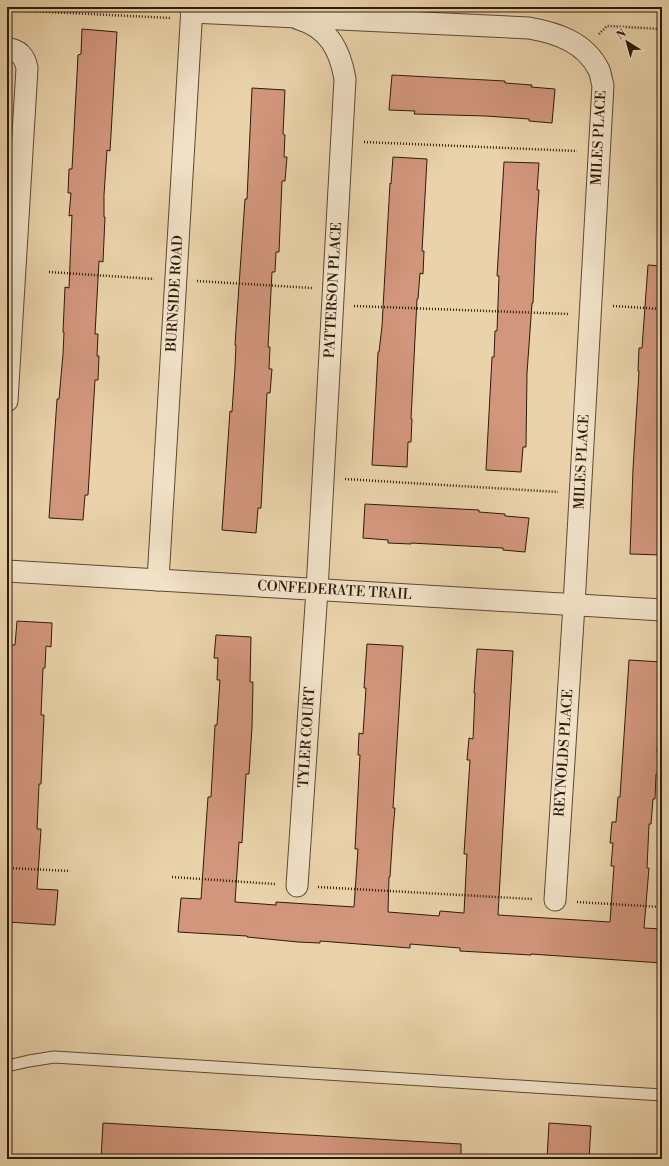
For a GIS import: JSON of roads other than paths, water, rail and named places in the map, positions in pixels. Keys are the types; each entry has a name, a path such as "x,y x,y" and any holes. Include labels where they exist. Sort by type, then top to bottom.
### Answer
{"street":[{"name":"MILES PLACE","path":"191,12 529,28 551,32 569,40 582,49 591,58 599,70 603,85 574,605"},
{"name":"BURNSIDE ROAD","path":"158,580 191,12"},
{"name":"PATTERSON PLACE","path":"291,17 315,26 329,39 338,52 345,79 317,590"},
{"path":"7,49 13,49 19,52 26,62 27,68 7,401"},
{"name":"CONFEDERATE TRAIL","path":"7,571 662,610"},
{"name":"TYLER COURT","path":"297,886 317,590"},
{"name":"REYNOLDS PLACE","path":"555,900 574,605"}],"lane":[{"path":"7,1066 54,1057 662,1095"}]}
